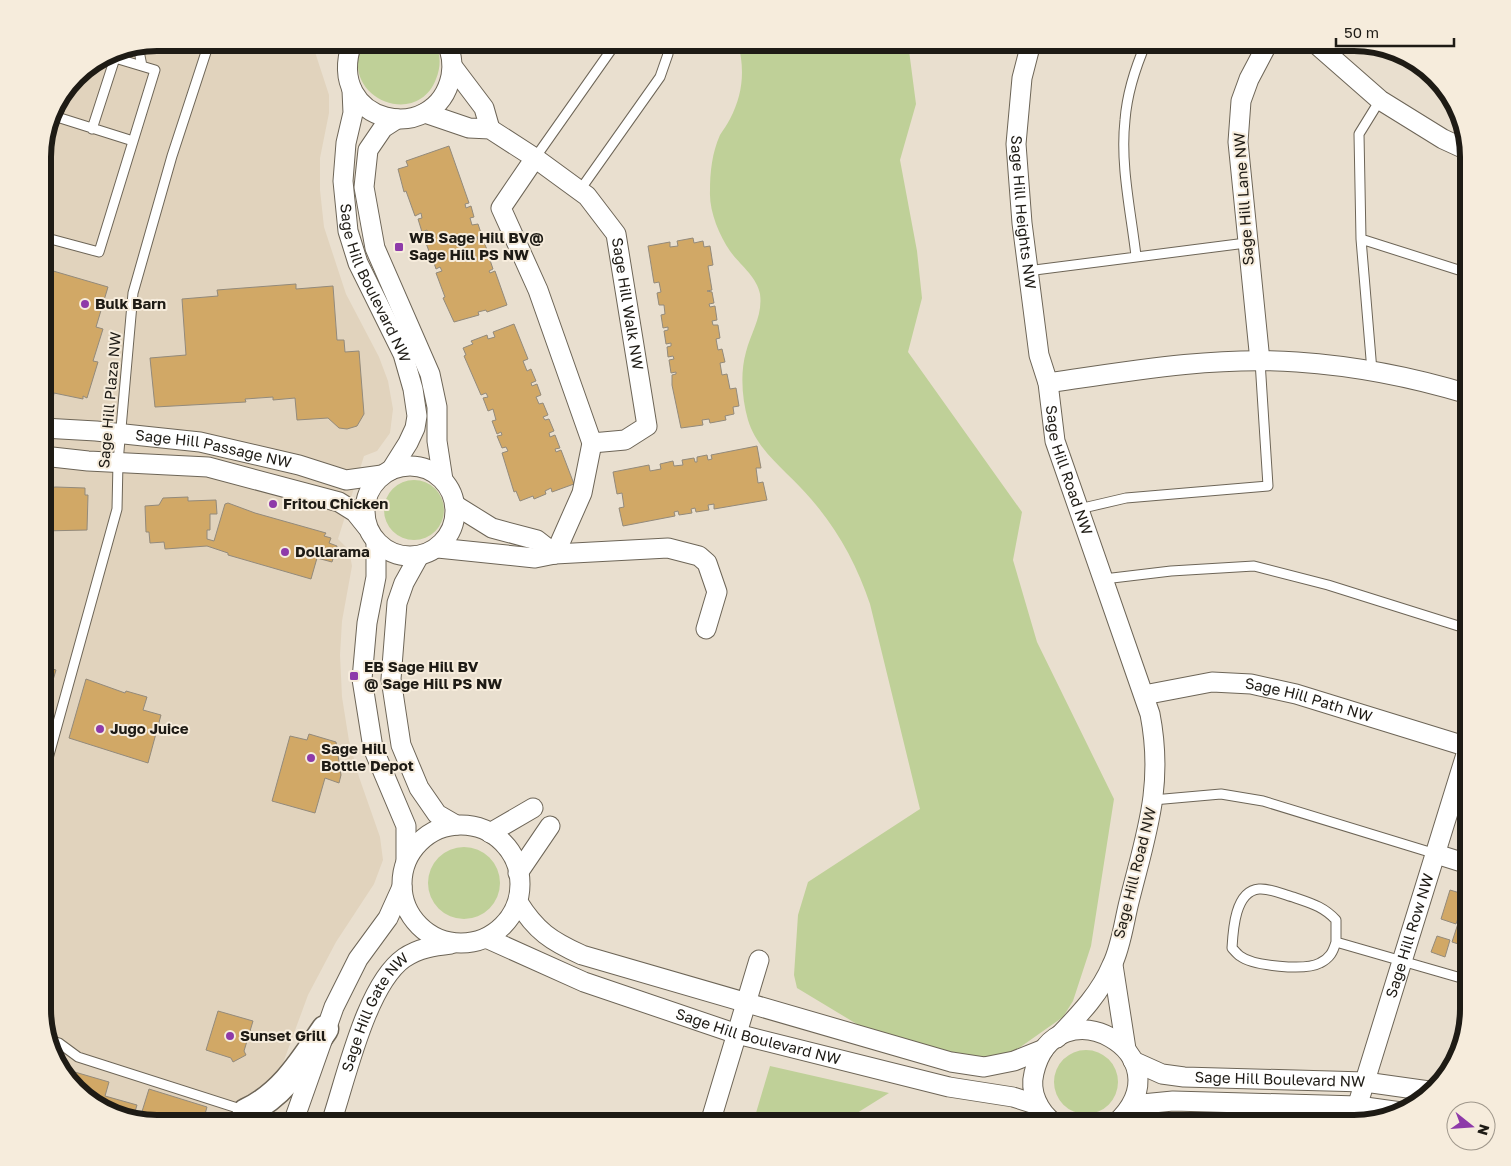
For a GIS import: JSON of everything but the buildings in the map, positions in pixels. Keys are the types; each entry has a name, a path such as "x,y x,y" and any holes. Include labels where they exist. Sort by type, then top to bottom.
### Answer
{"street":[{"name":"Sage Hill Boulevard NW","path":"346,51 347,74 352,90 353,113 346,143 344,181 348,231 358,263 403,354 413,389 416,416 415,428 408,443 386,472"},
{"name":"Sage Hill Heights NW","path":"1029,51 1022,78 1016,144 1017,181 1039,356 1048,383"},
{"name":"Sage Hill Lane NW","path":"1260,361 1239,173 1238,122 1241,101 1249,79 1263,51"},
{"path":"1325,51 1380,100 1443,139 1459,146"},
{"path":"352,90 361,103 374,113 398,119 407,119 425,113 439,101 449,86 451,52"},
{"path":"451,52 484,108 490,129"},
{"name":"Sage Hill Walk NW","path":"425,113 469,128 490,129 580,190 616,234 646,426 625,440 592,442"},
{"name":"Sage Hill Boulevard NW","path":"398,119 384,128 368,150 364,187 375,248 430,374 437,407 438,442 443,480"},
{"path":"535,158 501,208 538,290 592,442 582,494 555,554"},
{"name":"Sage Hill Road NW","path":"1050,1043 1086,1009 1113,965 1156,787 1155,744 1144,694 1056,441 1048,383 1200,363 1260,361 1296,362 1372,371 1431,383 1460,392"},
{"name":"Sage Hill Passage NW","path":"51,429 120,433 200,442 299,466 346,480 386,472"},
{"name":"Sage Hill Passage NW","path":"51,457 208,467 339,502 355,512 371,534"},
{"path":"296,1115 325,1029 358,959 388,918 402,888 406,860 406,826 374,748 362,680 368,623 376,577 365,504 374,483 386,472 405,466 419,466 432,471 443,480 451,492 455,504 452,528 438,548"},
{"path":"455,504 492,528 537,540 555,554"},
{"path":"371,534 396,555 419,556 438,548 536,558 555,554 668,548 699,556 707,563 717,592 706,629"},
{"path":"419,556 404,583 397,603 391,679 401,745 419,788 437,814 456,825"},
{"name":"Sage Hill Path NW","path":"1144,694 1212,682 1251,684 1296,694 1460,745"},
{"name":"Sage Hill Row NW","path":"1355,1115 1460,774"},
{"path":"490,833 532,808"},
{"path":"402,888 405,904 413,919 425,931 440,939 457,943 486,938 505,924 518,902 518,873 509,850 490,833 474,826 456,825 440,828 426,836 414,847 406,860"},
{"path":"518,873 550,826"},
{"path":"1436,854 1460,862"},
{"name":"Sage Hill Boulevard NW","path":"518,902 543,934 559,945 582,955 942,1060 984,1067 1014,1061 1070,1031 1093,1030 1115,1038 1130,1055 1162,1074 1365,1082 1421,1090"},
{"name":"Sage Hill Boulevard NW","path":"486,938 584,982 737,1034 949,1087 1013,1097 1042,1115"},
{"name":"Sage Hill Gate NW","path":"334,1115 364,1022 387,974 403,958 423,948 457,943"},
{"path":"713,1115 759,960"},
{"name":"Sage Hill Road NW","path":"1113,965 1130,1055 1137,1074 1137,1088 1132,1105"},
{"path":"246,1112 263,1104 288,1081 325,1029"},
{"path":"1046,1115 1034,1091 1033,1076 1037,1062 1050,1043"},
{"name":"Sage Hill Boulevard NW","path":"1132,1105 1173,1101 1354,1115"},
{"path":"1124,1115 1132,1105"}],"lane":[{"name":"Sage Hill Plaza NW","path":"51,748 117,510 120,433 133,293 172,156 206,51"},
{"path":"535,158 610,51"},
{"path":"580,190 660,77 668,54 667,51"},
{"path":"1136,256 1125,163 1125,120 1137,63 1142,51"},
{"path":"139,53 142,66"},
{"path":"51,239 100,252 156,70 118,59"},
{"path":"92,129 114,61"},
{"path":"1372,371 1360,238 1359,134 1380,100"},
{"path":"59,119 133,141"},
{"path":"1360,238 1460,270"},
{"path":"1027,271 1246,243"},
{"path":"1079,509 1126,498 1268,486 1260,361"},
{"path":"1104,579 1171,571 1254,566 1328,585 1460,626"},
{"path":"1153,800 1221,794 1263,801 1436,854"},
{"path":"1257,889 1266,889 1318,905 1336,920 1336,942 1331,955 1319,964 1291,967 1256,963 1240,957 1232,948 1236,911 1246,896 1257,889"},
{"path":"1336,942 1460,978"},
{"path":"57,1042 78,1057 256,1115"}],"shaded area":[{"path":"316,51 329,95 329,113 320,158 320,190 324,227 346,294 379,357 388,381 393,409 390,433 377,451 364,456 338,539 349,550 352,566 342,621 340,655 342,697 349,741 359,777 380,837 383,860 374,884 336,942 308,995 264,1115 158,1115 123,1109 104,1101 82,1084 65,1062 53,1029 51,1015 51,151 53,137 62,111 78,87 104,65 123,57 144,52"}],"green space":[{"path":"361,51 438,51 440,61 436,79 426,94 413,102 398,104 383,100 370,92 361,79 358,62"},
{"path":"740,51 909,51 916,104 900,160 917,251 922,298 908,352 1022,512 1013,560 1037,642 1114,799 1091,946 1073,1001 1063,1017 1019,1048 1005,1055 987,1057 956,1055 870,1032 797,988 794,975 798,915 808,882 920,809 870,604 859,576 846,548 821,511 803,489 775,462 759,443 746,412 743,395 744,360 760,310 760,294 752,277 730,251 722,238 713,215 710,199 713,156 720,135 734,110 740,91 742,63"},
{"path":"408,480 420,480 436,488 442,498 444,510 442,522 436,532 420,540 408,540 392,532 384,516 384,504 392,488"},
{"path":"464,847 484,853 494,863 500,883 494,903 484,913 464,919 444,913 434,903 428,883 434,863 444,853"},
{"path":"1080,1050 1092,1050 1109,1059 1116,1070 1118,1082 1116,1094 1109,1105 1092,1114 1080,1114 1068,1109 1059,1100 1054,1088 1054,1076 1059,1064 1068,1055"},
{"path":"770,1066 889,1093 854,1115 755,1115"}],"place":[{"name":"WB Sage Hill BV@ Sage Hill PS NW","path":"399,247"},
{"name":"Bulk Barn","path":"85,304"},
{"name":"Fritou Chicken","path":"273,504"},
{"name":"Dollarama","path":"285,552"},
{"name":"EB Sage Hill BV @ Sage Hill PS NW","path":"354,676"},
{"name":"Jugo Juice","path":"100,729"},
{"name":"Sage Hill Bottle Depot","path":"311,758"},
{"name":"Sunset Grill","path":"230,1036"}]}
